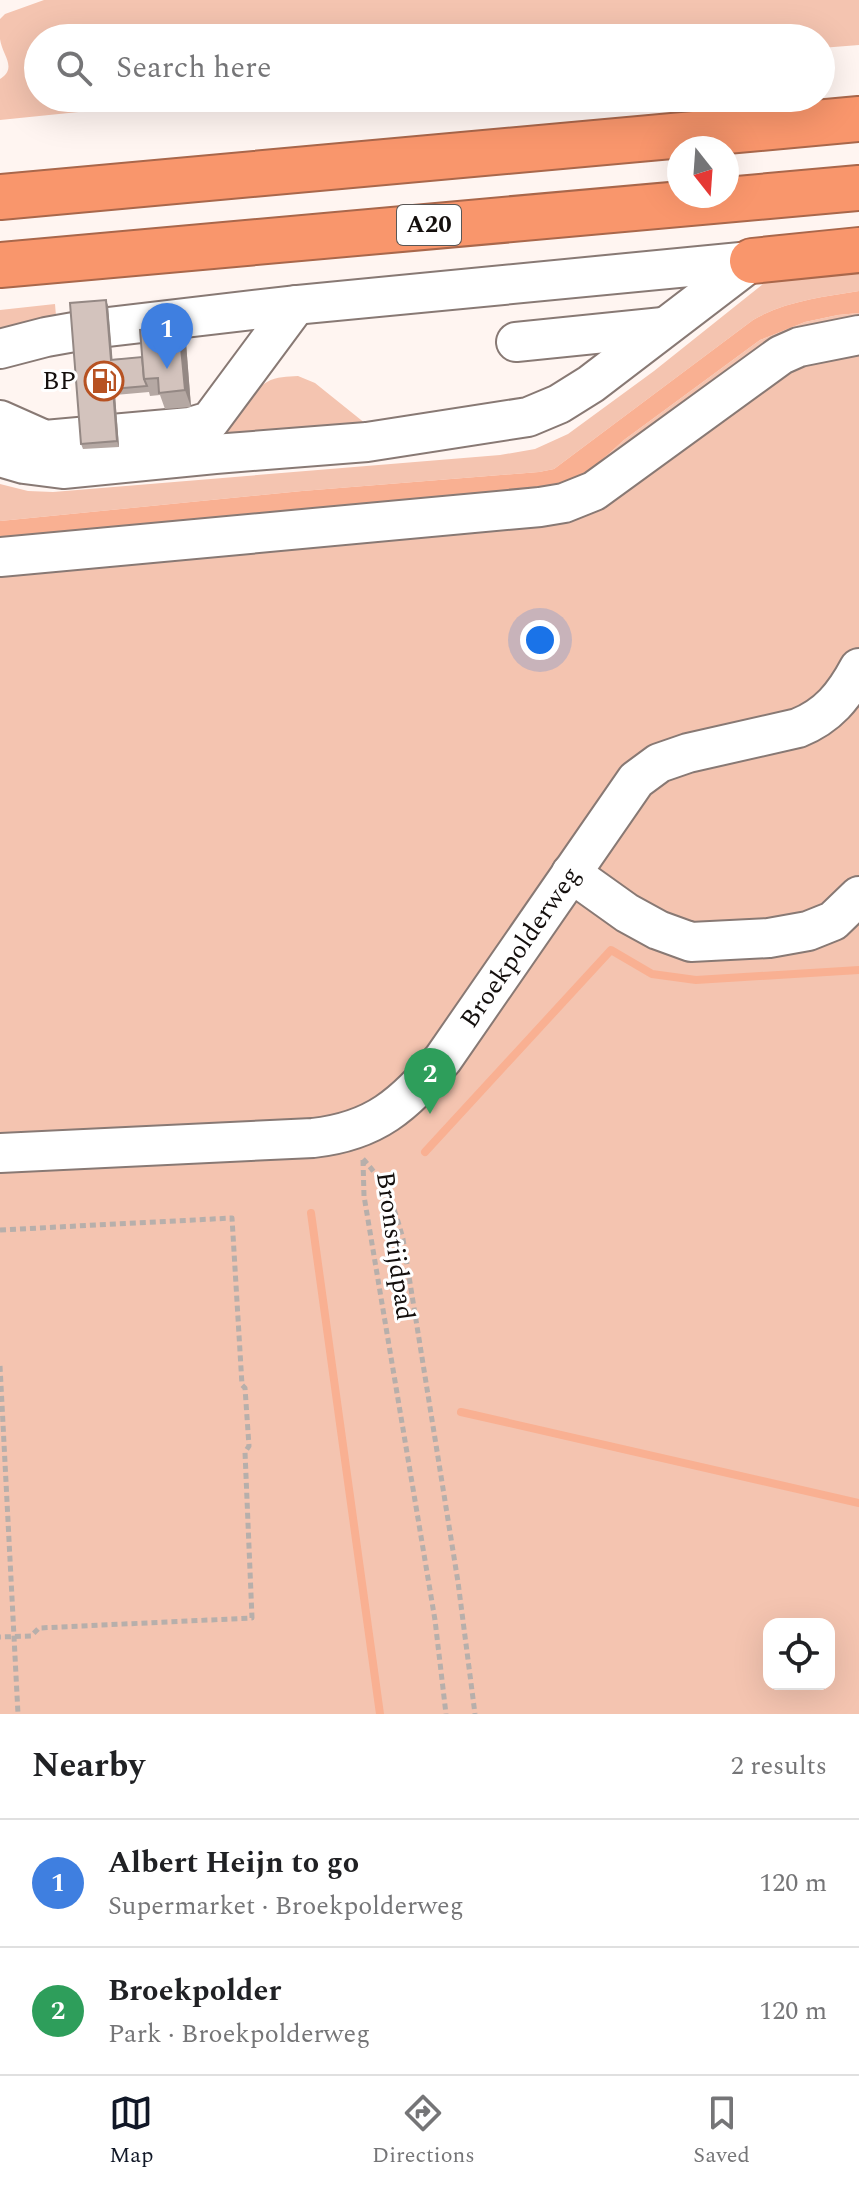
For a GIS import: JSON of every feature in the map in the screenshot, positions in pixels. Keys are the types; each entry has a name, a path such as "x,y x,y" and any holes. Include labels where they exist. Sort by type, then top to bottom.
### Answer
{"highway":[{"path":"0,197 859,119"},
{"name":"A20","path":"0,265 859,188"},
{"path":"752,261 859,250"}],"street":[{"path":"0,349 91,329 296,305 752,261"},
{"path":"0,457 63,469 367,442 528,417 559,404 591,384 752,261"},
{"path":"451,292 473,309 592,297"},
{"path":"0,420 45,440 190,427 210,421 296,305"},
{"path":"516,342 663,327"},
{"path":"0,557 564,503 594,491 781,355 799,347 859,335"},
{"name":"Broekpolderweg","path":"0,1153 313,1138 351,1132 385,1115 417,1089 443,1059 636,780 659,763 688,753 813,722 842,697 859,668"},
{"path":"571,873 627,913 658,930 691,942 769,938 808,931 833,921 859,896"}],"path":[{"name":"Bronstijdpad","path":"446,1714 435,1620 364,1196 363,1159 379,1177 394,1206 403,1239 458,1582 475,1714"},
{"path":"0,1230 232,1218 242,1385 245,1388 249,1446 245,1452 252,1618 39,1628 31,1636 0,1637"},
{"path":"0,1366 18,1714"}],"shaded area":[{"path":"44,0 859,0 859,45 835,47 835,24 24,24 24,112 79,112 0,120 0,79 8,70 0,39 0,19 5,14"},
{"path":"859,260 859,291 791,304 753,320 554,469 0,521 0,484 28,491 53,492 500,455 535,449 568,434 654,371 772,277"},
{"path":"859,291 859,313 805,322 760,340 624,440 572,487 0,542 0,521 554,469 753,320 791,304"},
{"path":"55,304 56,316 0,333 0,310"},
{"path":"859,313 859,326 572,487 624,440 760,340 805,322"},
{"path":"859,346 859,1714 0,1714 0,566 528,518 759,376"},
{"path":"298,376 315,383 371,428 220,441 241,408 260,386 282,377"}],"building":[{"path":"106,300 111,360 142,357 147,386 113,389 117,441 81,444 70,303"},
{"path":"179,326 185,390 159,393 158,378 144,379 140,330"}],"waterway":[{"path":"425,1152 611,950 652,974 696,980 859,970"},
{"path":"311,1213 380,1714"},
{"path":"461,1412 859,1503"}],"place":[{"name":"Albert Heijn to go","path":"167,369"},
{"name":"BP","path":"104,381"},
{"name":"Broekpolder","path":"430,1114"}]}
